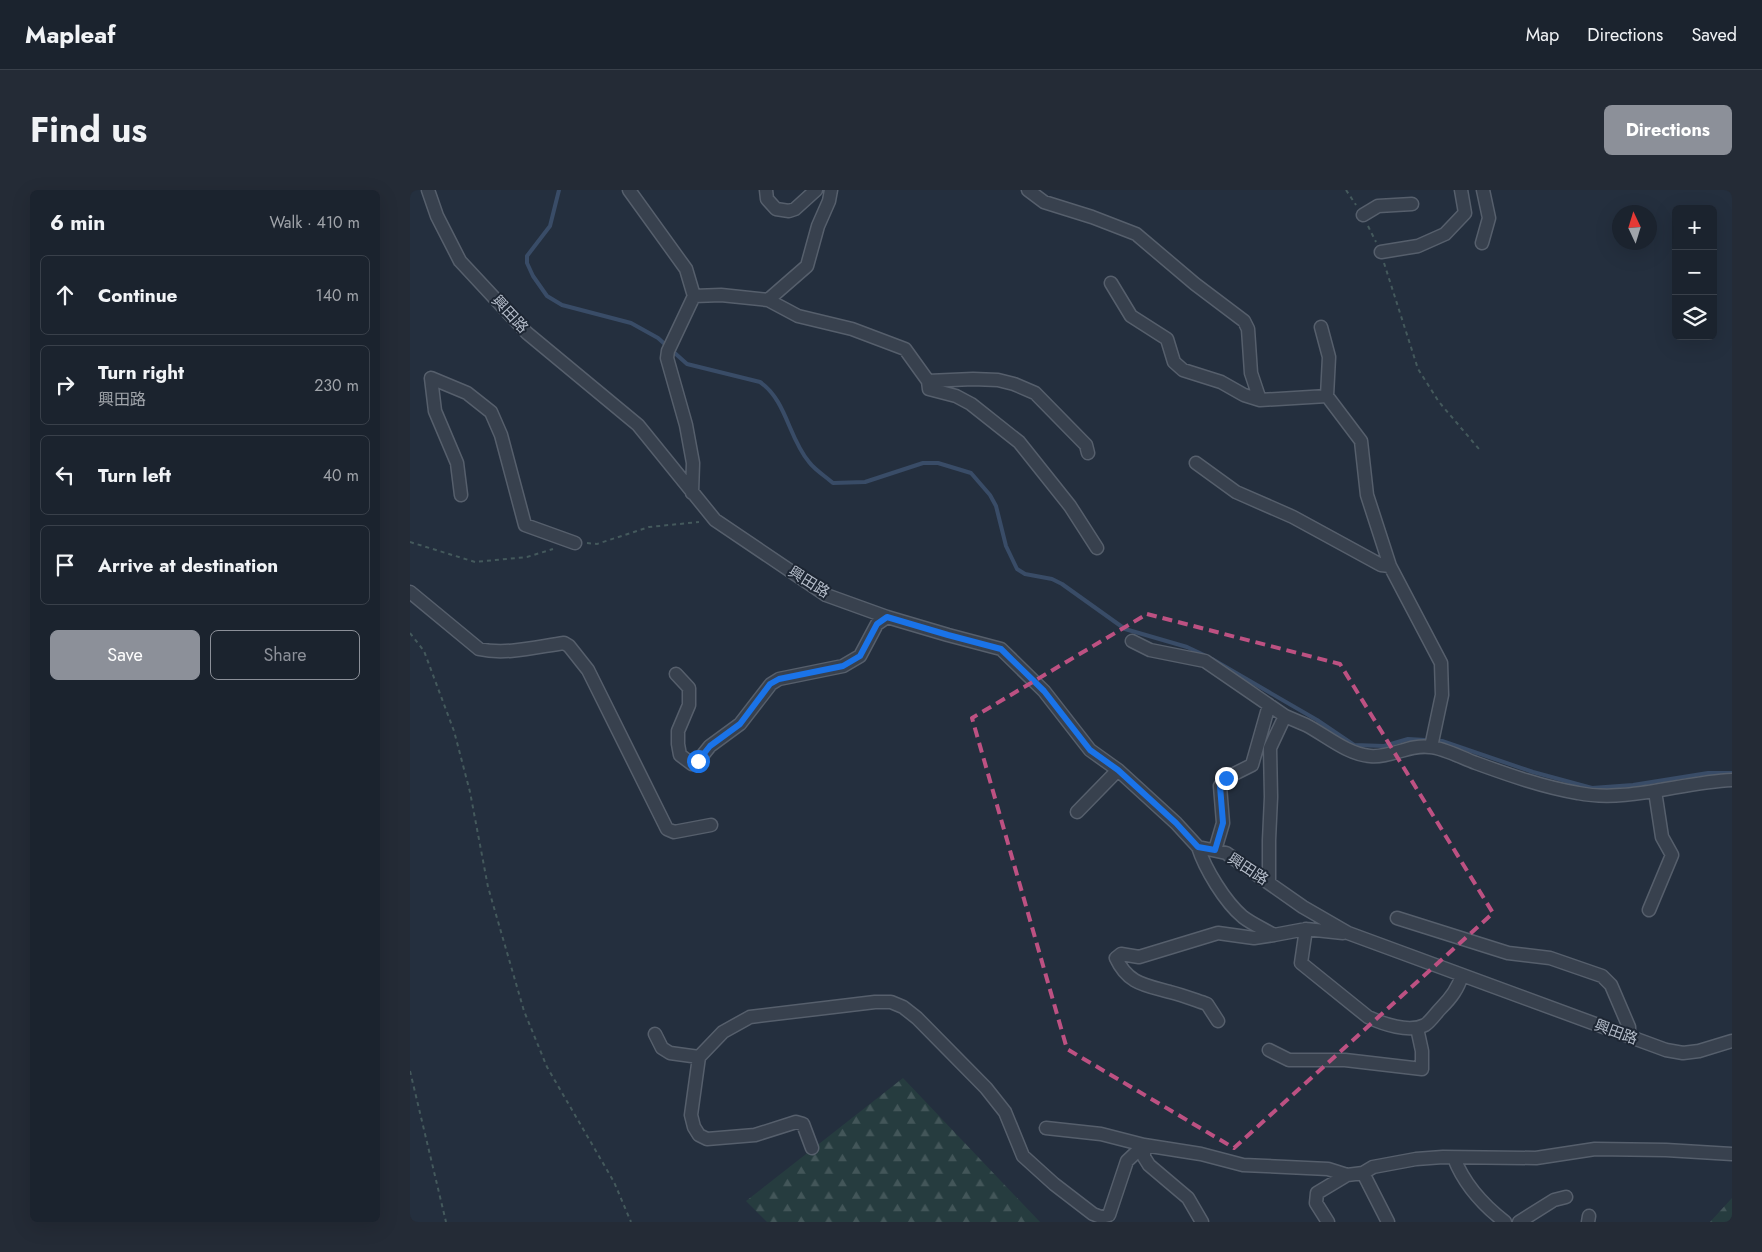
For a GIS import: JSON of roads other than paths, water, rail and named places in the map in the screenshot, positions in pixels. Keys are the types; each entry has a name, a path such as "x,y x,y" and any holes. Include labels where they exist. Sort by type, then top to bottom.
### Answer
{"street":[{"name":"興田路","path":"428,190 437,216 460,261 527,333 638,424 715,520 826,595 887,617 1001,649 1044,691 1090,750 1118,770 1176,823 1198,847 1226,853 1303,906 1348,933 1666,1050 1683,1053 1699,1051 1732,1041"},
{"path":"629,190 686,269 694,296 668,351 667,358 686,425 693,463 692,493"},
{"path":"766,190 767,199 776,209 789,211 795,209 816,190"},
{"path":"768,300 807,266 818,226 829,201 831,190"},
{"path":"1028,190 1044,202 1092,217 1136,234 1195,284 1244,321 1248,329 1251,372 1260,400"},
{"path":"1381,252 1418,246 1445,234 1465,213 1461,190"},
{"path":"1482,243 1489,218 1483,190"},
{"path":"1363,215 1378,206 1412,204"},
{"path":"1111,283 1131,316 1167,339 1174,362 1183,370 1222,382 1244,395 1260,400 1327,396"},
{"path":"694,296 721,295 768,300 798,316 852,330 905,349 928,381 929,389 956,396 971,404 1019,442 1070,506 1097,548"},
{"path":"1320,327 1329,356 1327,396 1361,441 1367,495 1390,566 1441,664 1442,695 1431,747"},
{"path":"461,496 457,463 436,411 431,378 467,393 491,412 501,435 525,525 575,543"},
{"path":"928,381 998,380 1014,384 1035,393 1086,445 1088,453"},
{"path":"1196,463 1236,492 1293,517 1381,564 1390,566"},
{"path":"410,592 478,649 492,652 564,642 588,670 667,829 674,832 711,825"},
{"path":"676,674 689,688 688,705 678,731 678,744 680,755 692,764 698,761 710,746 740,724 770,684 779,679 843,666 860,656 877,624 887,617"},
{"path":"1132,641 1150,650 1205,661 1285,716 1305,725 1356,754 1372,757 1413,746 1431,747 1524,781 1579,794 1611,796 1732,780"},
{"path":"1215,850 1223,823 1220,786 1226,778 1252,765 1269,705"},
{"path":"1269,883 1270,748 1285,716"},
{"path":"1077,812 1118,770"},
{"path":"1649,910 1672,855 1662,837 1655,791"},
{"path":"1198,847 1202,859 1225,896 1243,916 1274,935"},
{"path":"1397,918 1508,953 1550,958 1602,976 1611,985 1629,1027 1629,1036"},
{"path":"1306,929 1301,963 1368,1017 1387,1024 1417,1028 1426,1024 1450,998 1458,987 1462,975"},
{"path":"1218,1021 1207,1004 1169,991 1145,986 1129,977 1121,969 1116,958 1121,954 1139,957 1218,933 1254,938 1306,929 1348,933"},
{"path":"812,1148 804,1124 796,1122 755,1135 708,1139 699,1135 694,1127 691,1115 699,1057 723,1032 750,1017 875,1002 891,1002 903,1007 917,1018 986,1088 1005,1112 1023,1156 1054,1184 1093,1214 1101,1217 1109,1215 1127,1161 1144,1145"},
{"path":"1269,1050 1289,1060 1345,1060 1422,1069 1422,1051 1417,1028"},
{"path":"655,1034 662,1048 670,1053 699,1057"},
{"path":"1046,1128 1102,1134 1144,1145 1201,1154 1243,1165 1328,1169 1347,1175"},
{"path":"1144,1145 1144,1157 1149,1165 1188,1198 1202,1222"},
{"path":"1328,1222 1316,1202 1317,1193 1347,1175 1363,1173 1373,1167 1416,1159 1536,1158 1595,1149 1666,1150 1732,1154"},
{"path":"1454,1158 1470,1188 1505,1222"},
{"path":"1363,1173 1388,1222"},
{"path":"1518,1222 1554,1200 1566,1197"}],"waterway":[{"path":"559,190 550,226 527,256 527,263 533,276 547,296 562,305 631,323 658,338 687,364 760,382 776,399 796,442 809,462 833,483 865,482 923,463 938,463 971,473 990,495 996,506 1006,546 1017,569 1025,574 1052,579 1062,584 1125,629 1187,647 1204,655"},
{"path":"1212,659 1317,720 1354,745 1384,746 1408,739 1442,741 1533,772 1592,788 1633,785 1708,773 1732,773"}]}
